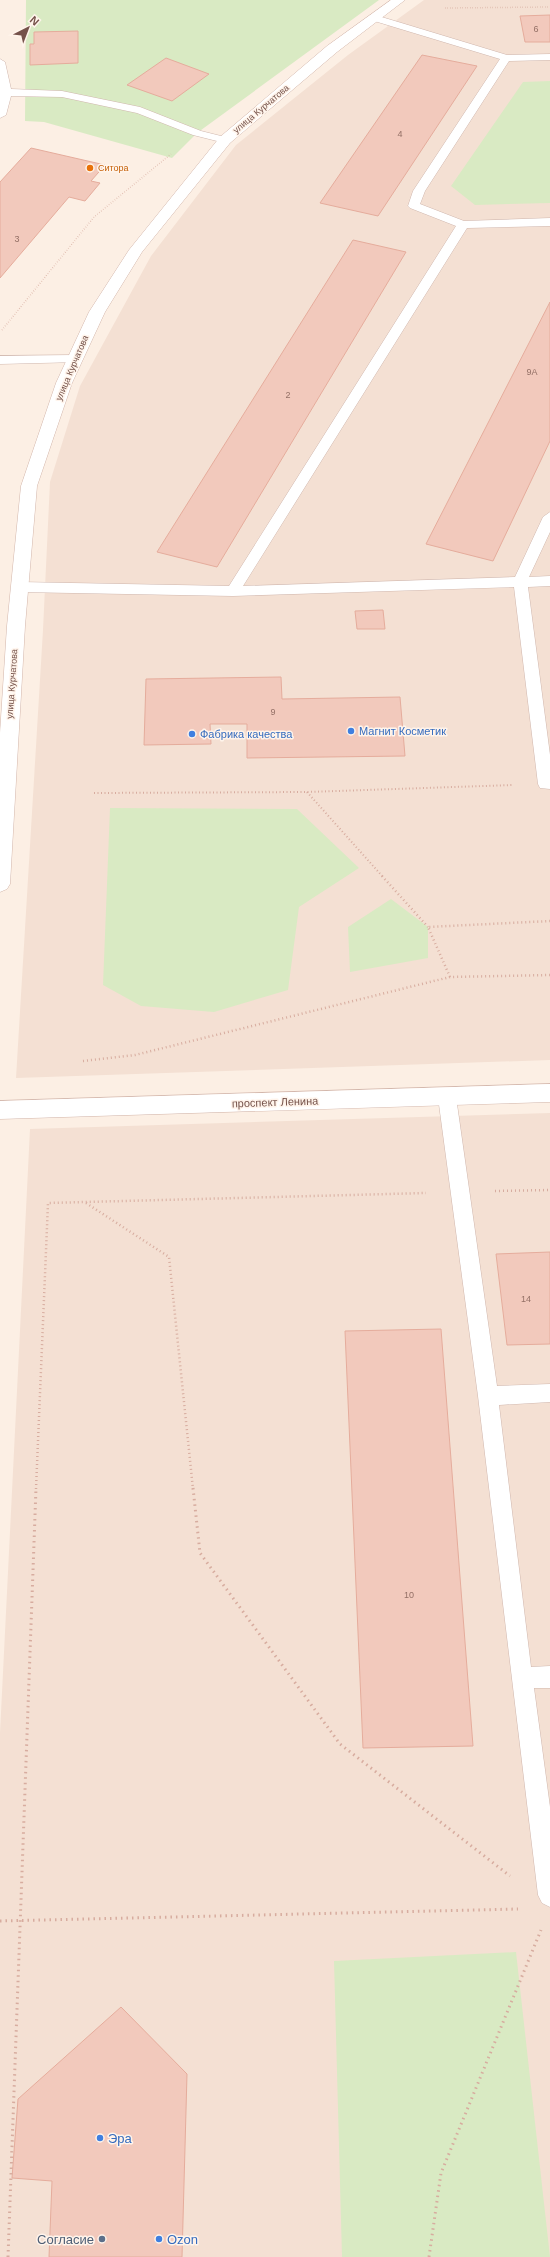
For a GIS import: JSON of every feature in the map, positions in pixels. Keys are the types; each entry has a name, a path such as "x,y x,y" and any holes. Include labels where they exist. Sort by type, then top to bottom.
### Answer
{"street":[{"name":"улица Курчатова","path":"0,884 20,587 29,486 64,383 97,312 136,250 225,140 332,49 399,0"},
{"name":"проспект Ленина","path":"0,1110 550,1092"}],"lane":[{"path":"375,18 506,58 550,57"},
{"path":"506,58 419,191 414,206 463,225 550,222"},
{"path":"0,62 3,92 0,115"},
{"path":"3,92 62,94 132,109 197,133 225,140"},
{"path":"233,591 463,225"},
{"path":"0,360 75,359"},
{"path":"546,784 520,581 550,517"},
{"path":"20,587 233,591 550,580"},
{"path":"446,1096 488,1396 550,1895"},
{"path":"488,1396 550,1393"},
{"path":"522,1678 550,1677"}],"path":[{"path":"438,8 550,7"},
{"path":"94,794 306,792 546,784"},
{"path":"306,792 428,927 450,977"},
{"path":"428,927 550,920"},
{"path":"83,1061 135,1055 450,977 550,975"},
{"path":"8,2257 18,1920 48,1203 550,1190"},
{"path":"85,1202 169,1257 200,1553 340,1744 513,1878"},
{"path":"0,1921 526,1908"},
{"path":"429,2257 441,2173 544,1925"}],"shaded area":[{"path":"424,0 550,0 550,1060 16,1078 43,630 50,482 80,386 151,256 236,145 348,55"},
{"path":"550,1113 550,2257 0,2257 0,1733 30,1129"}],"green space":[{"path":"26,0 379,0 197,133 172,158 44,122 25,121"},
{"path":"550,81 550,203 475,205 451,186 523,82"},
{"path":"110,808 297,809 359,868 299,907 288,990 214,1012 141,1006 103,985"},
{"path":"391,899 428,927 428,958 350,972 348,927"},
{"path":"516,1952 550,2257 342,2257 334,1961"}],"building":[{"path":"550,15 550,42 525,42 520,16"},
{"path":"78,31 78,63 30,65 30,44 34,44 34,32"},
{"path":"422,55 477,66 378,216 320,203"},
{"path":"166,58 209,74 172,101 127,85"},
{"path":"31,148 105,165 91,181 100,183 85,201 69,197 0,278 0,182"},
{"path":"353,240 406,252 217,567 157,552"},
{"path":"550,302 550,441 493,561 426,544"},
{"path":"383,610 385,629 357,629 355,611"},
{"path":"281,677 282,699 400,697 405,756 247,758 247,724 210,724 211,744 144,745 146,679"},
{"path":"550,1252 550,1344 507,1345 496,1254"},
{"path":"441,1329 473,1746 363,1748 345,1331"},
{"name":"Эра","path":"121,2007 187,2074 182,2257 49,2257 52,2181 12,2178 18,2099"}],"place":[{"name":"Ситора","path":"90,168"},
{"name":"Магнит Косметик","path":"351,731"},
{"name":"Фабрика качества","path":"192,734"},
{"name":"Эра","path":"100,2138"},
{"name":"Согласие","path":"102,2239"},
{"name":"Ozon","path":"159,2239"}]}
